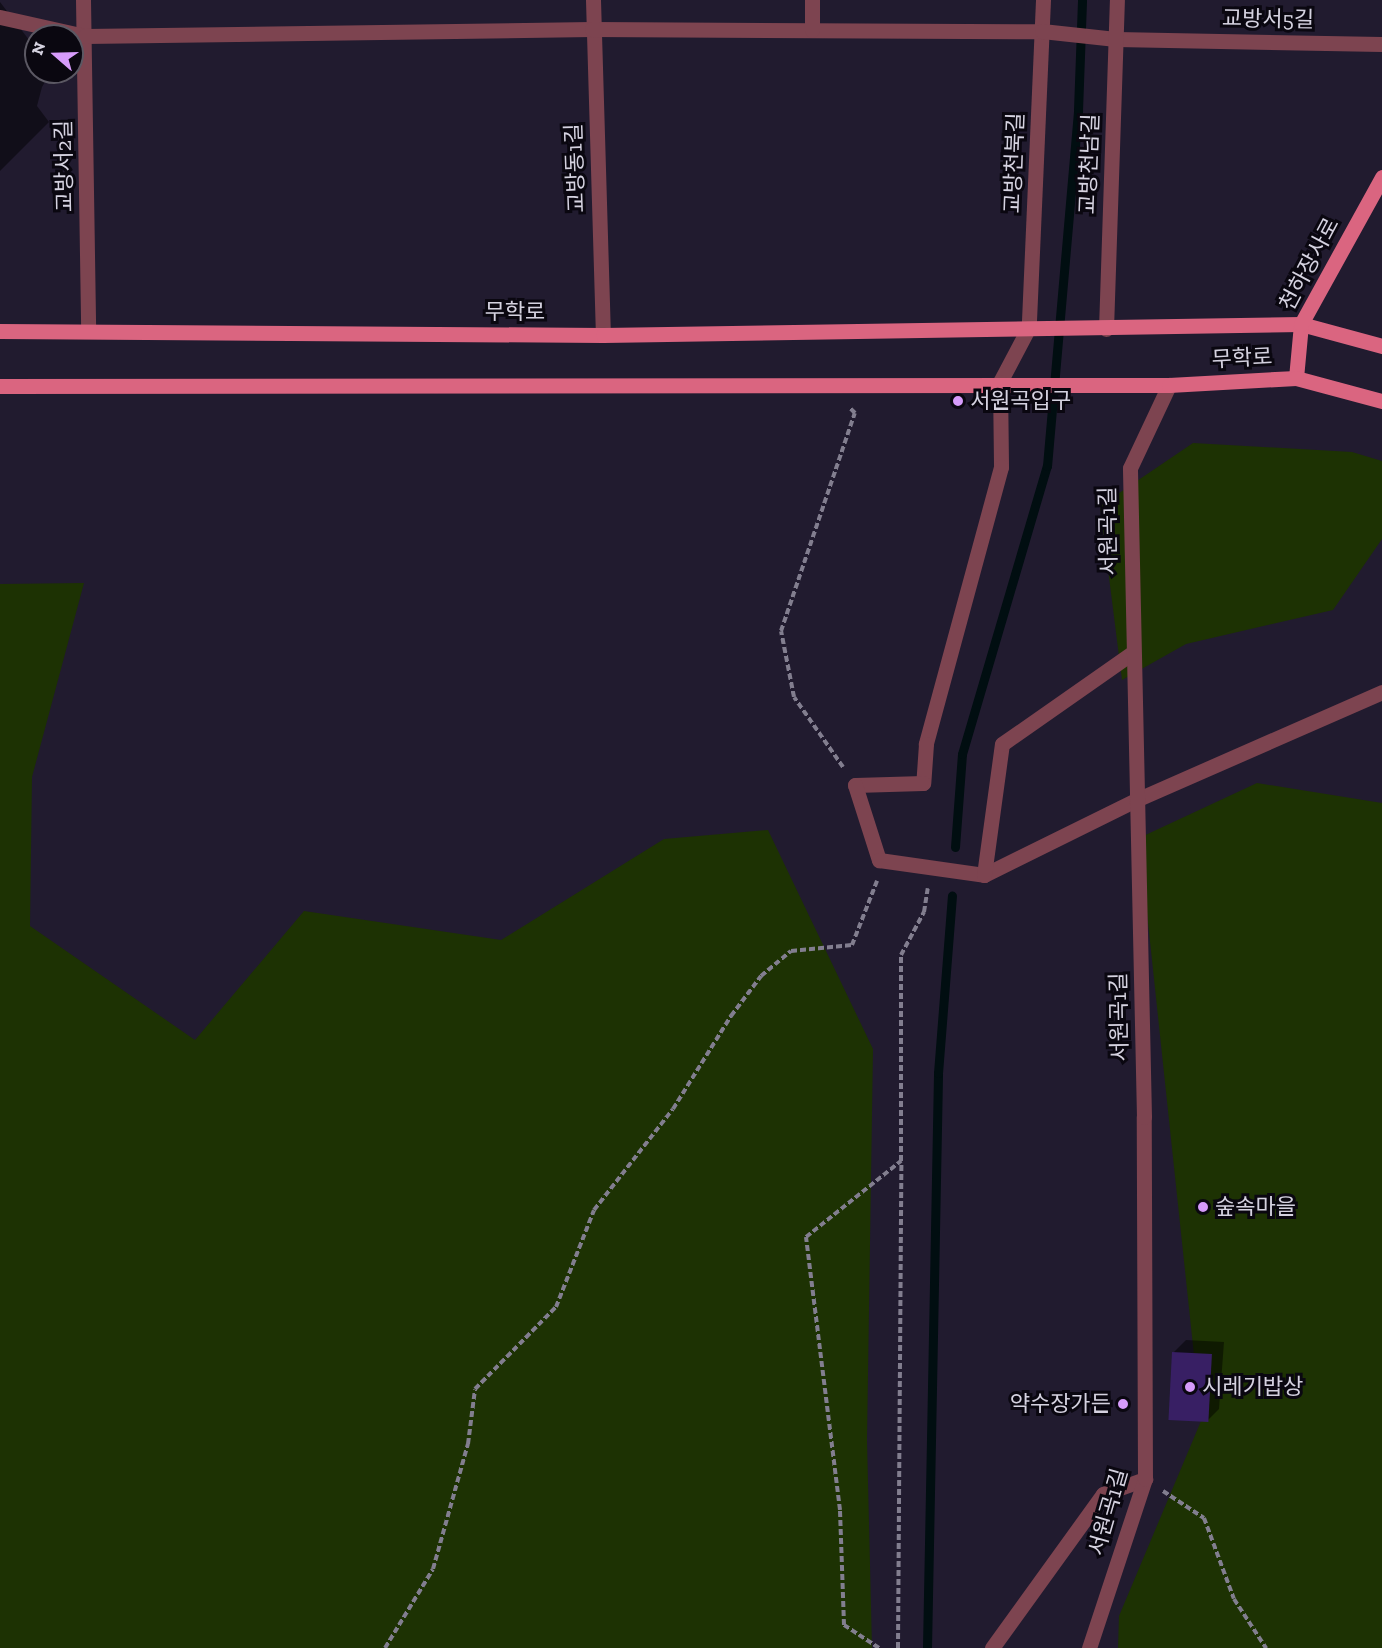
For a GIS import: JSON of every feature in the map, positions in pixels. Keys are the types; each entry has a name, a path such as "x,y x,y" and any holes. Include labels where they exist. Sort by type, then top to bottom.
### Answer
{"main road":[{"name":"천하장사로","path":"1296,378 1301,324 1382,177"},
{"name":"무학로","path":"0,331 603,335 1029,327 1106,329 1301,324 1382,346"},
{"name":"무학로","path":"1000,382 1169,385 1296,378 1382,401"},
{"path":"0,386 1000,382"}],"street":[{"name":"교방서2길","path":"83,0 84,24"},
{"name":"교방동1길","path":"592,0 603,335"},
{"path":"812,0 812,30"},
{"name":"교방천북길","path":"1029,327 1043,0"},
{"name":"교방천남길","path":"1106,329 1117,0"},
{"path":"0,17 31,24"},
{"path":"84,36 592,29 1042,31"},
{"name":"교방서5길","path":"1042,31 1116,39 1382,44"},
{"name":"교방서2길","path":"84,36 88,331"},
{"path":"1029,327 1000,382 1001,467 926,744 922,783 855,785 879,860 984,876 1136,800 1382,692"},
{"name":"서원곡1길","path":"1089,1648 1145,1479 1144,1128 1132,653 1130,468 1169,385"},
{"path":"984,876 1002,744 1132,653"},
{"path":"992,1648 1103,1494 1145,1479"}],"path":[{"path":"823,382 855,413 781,631 794,697 855,785"},
{"path":"385,1648 433,1569 468,1444 475,1389 556,1307 594,1210 673,1108 755,984 791,951 852,945 886,861"},
{"path":"898,1648 901,954 924,912 932,868"},
{"path":"879,1648 844,1625 840,1510 806,1237 901,1161"},
{"path":"1145,1479 1204,1518 1234,1599 1266,1648"}],"green space":[{"path":"1193,443 1352,452 1382,461 1382,539 1333,610 1186,644 1122,680 1100,506"},
{"path":"84,583 32,777 30,926 195,1040 304,911 501,940 664,839 768,830 873,1049 867,1440 872,1648 0,1648 0,584"},
{"path":"1257,783 1382,803 1382,1648 1118,1648 1119,1616 1201,1421 1139,838"}],"building":[{"name":"시레기밥상","path":"1172,1352 1212,1354 1208,1422 1168,1420"}],"waterway":[{"path":"955,847 962,754 1047,466 1078,110 1082,0"},
{"path":"927,1648 938,1073 952,896"}],"place":[{"name":"서원곡입구","path":"958,401"},
{"name":"숲속마을","path":"1203,1207"},
{"name":"시레기밥상","path":"1190,1387"},
{"name":"약수장가든","path":"1123,1404"}]}
